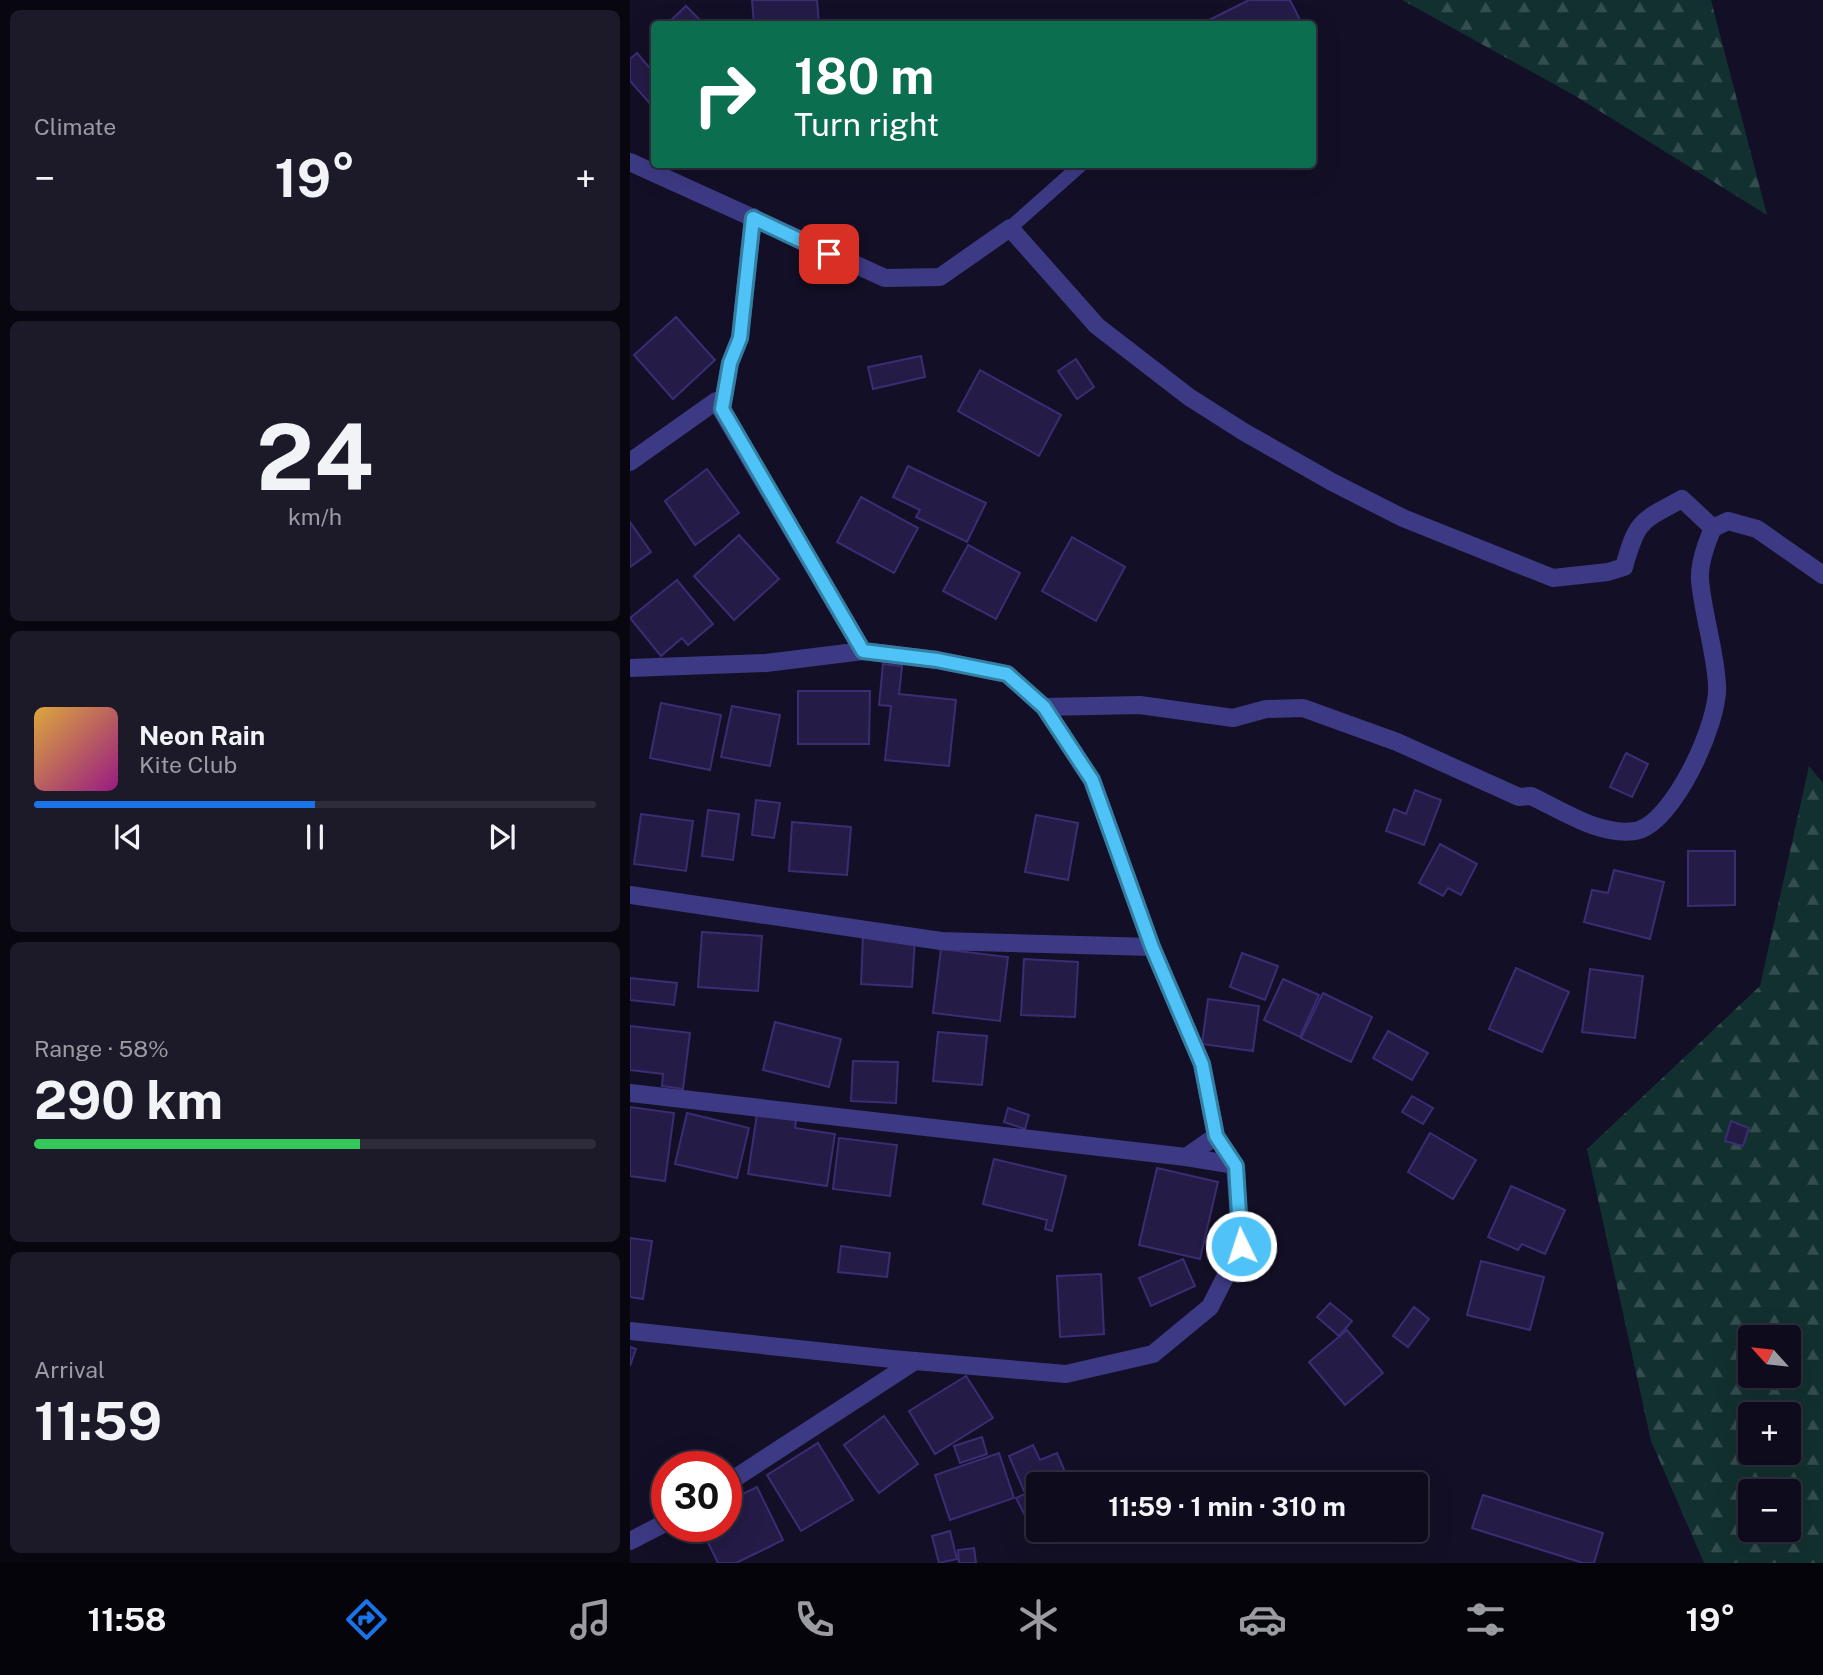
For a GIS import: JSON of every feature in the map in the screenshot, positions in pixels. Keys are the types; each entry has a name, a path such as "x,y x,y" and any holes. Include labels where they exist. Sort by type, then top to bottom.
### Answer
{"street":[{"path":"630,162 885,278 940,277 1010,228 1097,326 1189,397 1244,432 1404,518 1553,578 1608,572 1624,567 1632,539 1644,520 1682,499 1713,528"},
{"path":"722,409 730,363 740,338 753,218"},
{"path":"630,462 716,401 863,651"},
{"path":"1044,707 1140,705 1233,718 1266,709 1303,708 1397,741 1519,797 1531,796 1603,830 1635,831 1653,824 1690,775 1707,733 1718,688 1700,578 1704,552 1713,528 1728,521 1757,529 1823,575"},
{"path":"630,668 766,663 863,651 937,660 1007,674 1044,707 1092,780 1152,947 1202,1064 1216,1136 1236,1166 1241,1246 1210,1307 1153,1354 1066,1374 630,1331"},
{"path":"630,895 941,941 1152,947"},
{"path":"630,1093 1186,1157 1236,1166"},
{"path":"1186,1157 1216,1136"},
{"path":"742,1475 915,1361"},
{"path":"630,1541 651,1530"}],"lane":[{"path":"1010,228 1078,168"}],"green space":[{"path":"1402,0 1711,0 1767,215 1577,97"},
{"path":"1809,766 1823,783 1823,1563 1704,1563 1651,1441 1587,1149 1760,986"}],"building":[{"path":"752,0 817,0 819,21 754,21"},
{"path":"1249,0 1290,0 1300,21 1207,21"},
{"path":"686,6 701,21 670,21"},
{"path":"637,53 651,69 651,105 630,81 630,59"},
{"path":"676,317 715,360 673,399 634,355"},
{"path":"921,356 925,377 873,389 868,367"},
{"path":"1076,359 1094,387 1077,399 1058,371"},
{"path":"980,370 1061,415 1039,456 958,411"},
{"path":"908,466 986,503 967,542 916,517 920,510 893,497"},
{"path":"707,469 739,513 695,545 665,501"},
{"path":"861,497 918,528 894,573 837,542"},
{"path":"630,522 651,552 630,567"},
{"path":"739,535 779,579 734,620 694,576"},
{"path":"1072,537 1125,567 1096,621 1042,591"},
{"path":"968,545 1020,573 996,619 943,591"},
{"path":"677,580 713,624 688,645 682,638 661,656 630,618"},
{"path":"883,664 902,666 899,694 956,700 949,766 885,760 891,706 879,705"},
{"path":"798,691 870,691 869,744 798,744"},
{"path":"661,703 721,715 710,770 650,758"},
{"path":"732,706 780,715 770,766 721,757"},
{"path":"1626,753 1648,764 1632,797 1610,787"},
{"path":"1415,790 1441,800 1424,845 1386,831 1394,809 1406,814"},
{"path":"756,800 780,803 774,838 752,835"},
{"path":"708,810 739,814 733,860 702,856"},
{"path":"641,814 693,821 686,871 634,864"},
{"path":"1036,815 1078,823 1068,880 1025,872"},
{"path":"792,822 851,827 847,875 789,871"},
{"path":"1440,844 1477,864 1461,895 1448,888 1443,896 1419,883"},
{"path":"1688,851 1735,851 1735,905 1688,906"},
{"path":"1614,870 1664,882 1650,939 1584,922 1592,890 1608,893"},
{"path":"702,932 762,936 758,991 698,987"},
{"path":"863,935 915,938 912,987 861,984"},
{"path":"941,949 1008,957 1000,1021 933,1013"},
{"path":"1242,953 1278,966 1265,1000 1230,987"},
{"path":"1024,959 1078,962 1075,1017 1021,1015"},
{"path":"1516,968 1569,992 1542,1052 1489,1029"},
{"path":"1590,969 1643,976 1635,1038 1582,1032"},
{"path":"630,978 677,983 674,1005 630,1000"},
{"path":"1283,979 1319,995 1300,1037 1264,1020"},
{"path":"1323,993 1372,1017 1351,1062 1301,1038"},
{"path":"1208,999 1259,1006 1253,1051 1202,1044"},
{"path":"775,1022 841,1039 829,1087 763,1070"},
{"path":"630,1026 690,1033 683,1089 662,1086 663,1074 630,1070"},
{"path":"1388,1031 1428,1053 1412,1080 1373,1058"},
{"path":"938,1032 987,1036 982,1085 933,1081"},
{"path":"853,1061 898,1062 896,1103 851,1101"},
{"path":"1412,1096 1433,1108 1423,1124 1402,1112"},
{"path":"630,1107 674,1113 665,1181 630,1176"},
{"path":"1008,1108 1029,1115 1025,1129 1004,1122"},
{"path":"687,1113 749,1128 737,1178 675,1164"},
{"path":"757,1114 796,1120 795,1128 835,1134 827,1186 748,1174"},
{"path":"1731,1121 1749,1128 1743,1146 1725,1141"},
{"path":"1430,1133 1476,1160 1453,1199 1408,1172"},
{"path":"839,1138 897,1145 890,1196 833,1189"},
{"path":"994,1159 1066,1176 1052,1231 1045,1229 1047,1220 983,1204"},
{"path":"1157,1168 1218,1182 1200,1259 1139,1245"},
{"path":"1511,1186 1565,1210 1545,1254 1522,1244 1518,1250 1488,1237"},
{"path":"630,1238 652,1241 643,1299 630,1297"},
{"path":"841,1246 890,1253 887,1277 838,1272"},
{"path":"1183,1259 1195,1286 1151,1306 1139,1278"},
{"path":"1481,1261 1544,1277 1530,1330 1467,1315"},
{"path":"1101,1274 1104,1334 1060,1337 1057,1276"},
{"path":"1330,1303 1352,1321 1339,1336 1317,1317"},
{"path":"1414,1307 1429,1319 1408,1347 1393,1336"},
{"path":"1347,1330 1383,1373 1345,1405 1309,1362"},
{"path":"630,1347 636,1349 630,1366"},
{"path":"966,1376 993,1418 935,1454 909,1411"},
{"path":"884,1416 918,1464 879,1493 844,1445"},
{"path":"982,1437 987,1454 960,1463 954,1446"},
{"path":"818,1443 853,1500 801,1531 767,1475"},
{"path":"1033,1445 1040,1460 1057,1453 1065,1472 1026,1472 1024,1491 1009,1456"},
{"path":"999,1453 1014,1498 950,1520 935,1475"},
{"path":"757,1487 783,1540 736,1563 718,1563 708,1542 742,1542 742,1494"},
{"path":"1026,1493 1026,1517 1016,1498"},
{"path":"1483,1495 1603,1533 1594,1563 1583,1563 1472,1528"},
{"path":"950,1531 957,1559 939,1563 932,1536"},
{"path":"974,1548 976,1563 959,1563 958,1550"}],"route":[{"path":"829,254 753,218 740,338 730,363 722,409 863,651 937,660 1007,674 1044,707 1092,780 1152,947 1202,1064 1216,1136 1236,1166 1241,1246"}]}
